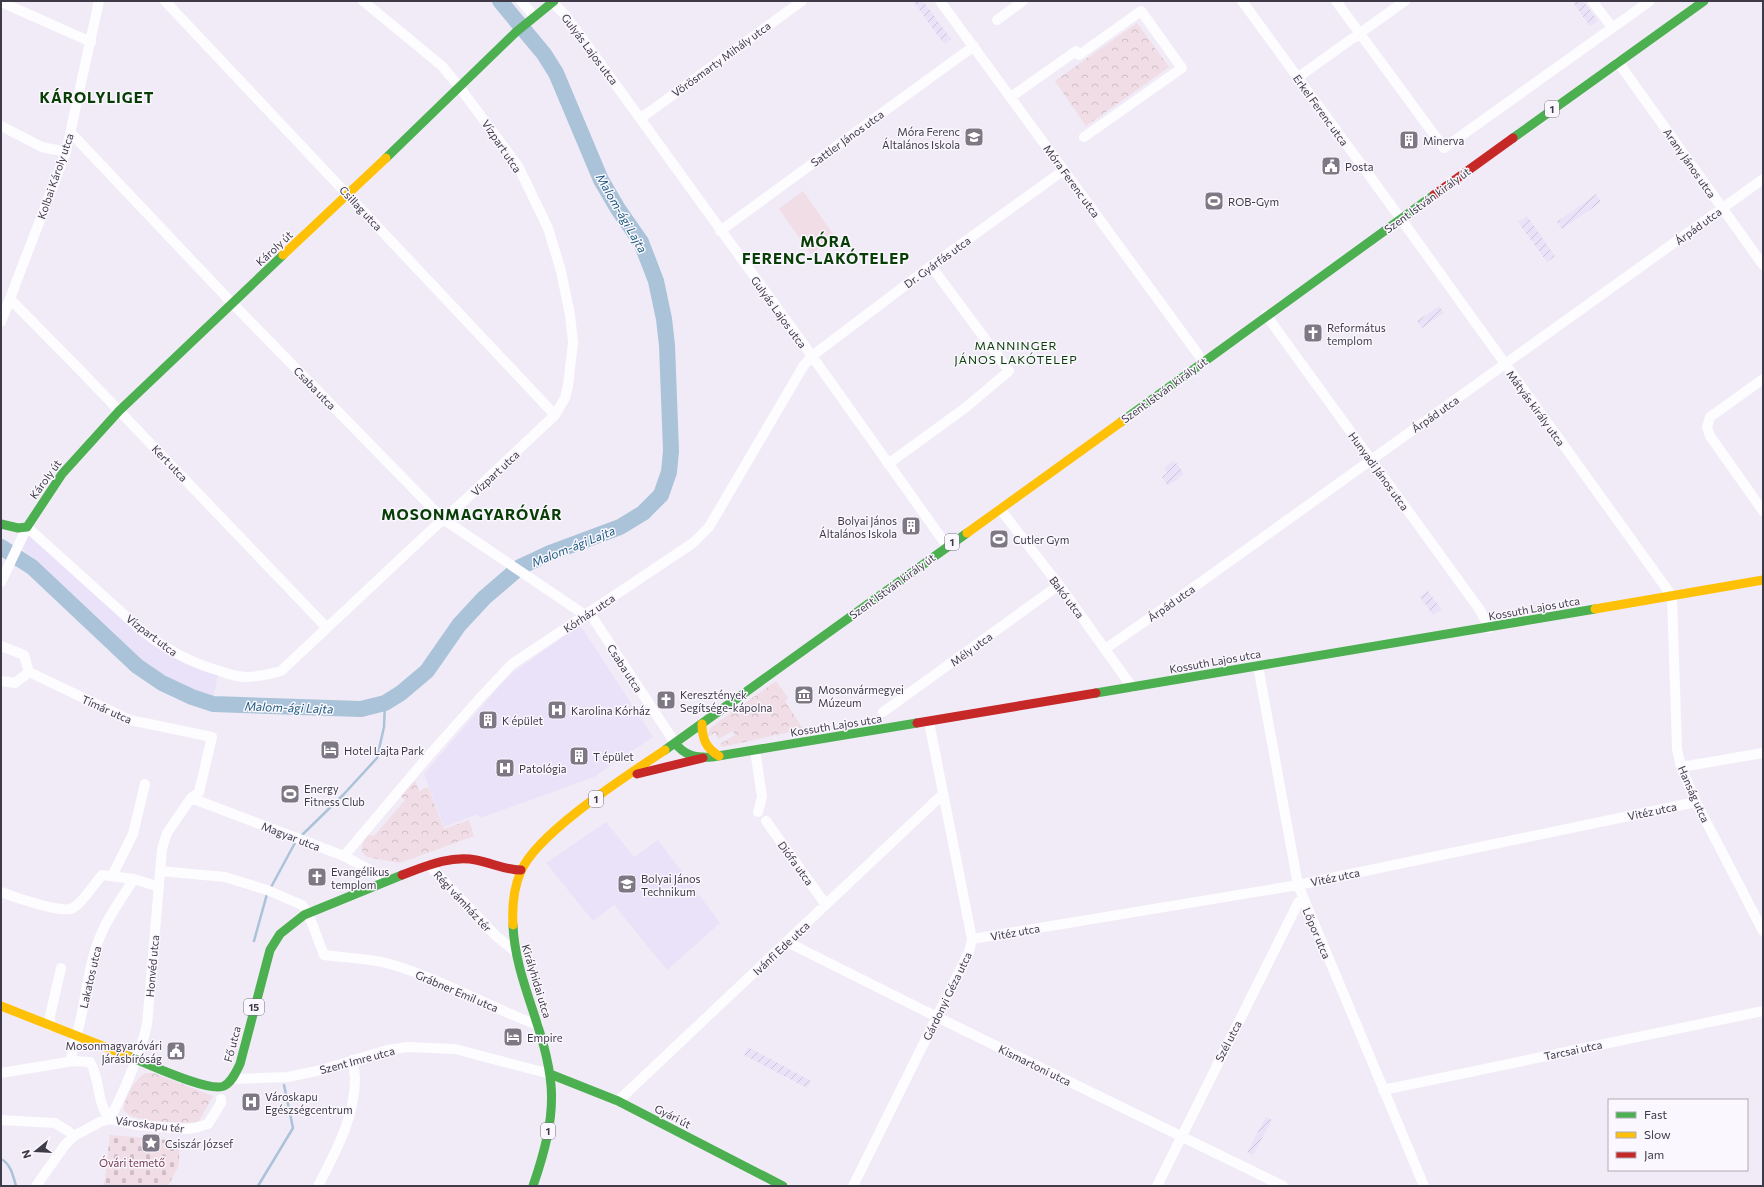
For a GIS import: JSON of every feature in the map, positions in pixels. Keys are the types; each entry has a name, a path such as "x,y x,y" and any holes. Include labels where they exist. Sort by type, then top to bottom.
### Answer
{"main road":[{"name":"Szent István király út","path":"624,778 702,724 1203,361 1704,1"},
{"name":"Károly út","path":"27,527 62,474 119,411 232,303 349,195 516,32 553,2"},
{"path":"1,524 18,528 27,527"},
{"name":"Kossuth Lajos utca","path":"675,743 681,751 691,756 703,758 719,756 1489,628 1763,580"},
{"path":"702,724 701,735 703,742 712,753 719,756"},
{"path":"624,778 703,758"},
{"name":"Királyhidai utca","path":"533,1186 550,1119 552,1091 550,1074 538,1025 515,951 512,930 514,896 521,870 549,837 624,778"},
{"name":"Régi vámház tér","path":"429,865 462,858 477,860 510,870 521,870"},
{"name":"Fő utca","path":"1,1006 211,1088 223,1086 234,1079 240,1064 270,950 280,934 288,926 308,913 429,865"},
{"name":"Gyári út","path":"550,1074 618,1101 783,1186"}],"street":[{"name":"Kolbai Károly utca","path":"1,322 66,152 99,1"},
{"name":"Csillag utca","path":"165,1 555,415"},
{"name":"Vízpart utca","path":"27,527 140,630 182,658 201,666 230,674 246,677 264,676 281,671 555,415 565,398 568,386 573,342 570,316 557,257 548,228 518,166 460,88 442,66 363,1"},
{"path":"521,1 531,19"},
{"name":"Vörösmarty Mihály utca","path":"641,118 802,1"},
{"name":"Móra Ferenc utca","path":"940,1 1203,361"},
{"path":"997,20 1023,1"},
{"name":"Erkel Ferenc utca","path":"1242,1 1401,219"},
{"path":"1336,1 1444,148 1650,1"},
{"path":"1297,78 1405,1"},
{"path":"1592,1 1612,27"},
{"path":"1,2 91,42"},
{"name":"Gulyás Lajos utca","path":"553,2 566,16 641,118 720,231 812,356 947,546"},
{"path":"1011,97 1076,50 1079,55 1141,11 1182,68 1084,137"},
{"name":"Sattler János utca","path":"720,231 974,46"},
{"name":"Arany János utca","path":"1618,62 1763,265"},
{"path":"1,126 42,147 66,152"},
{"name":"Csaba utca","path":"71,133 232,303 443,519 587,614 675,743"},
{"name":"Dr. Gyárfás utca","path":"812,356 931,266 1064,170"},
{"name":"Árpád utca","path":"1105,649 1505,365 1763,179"},
{"name":"Mátyás király utca","path":"1401,219 1672,596"},
{"path":"888,464 965,408 1009,371 931,266"},
{"name":"Kert utca","path":"10,299 327,628"},
{"name":"Hunyadi János utca","path":"1266,316 1480,610 1489,628"},
{"name":"Kórház utca","path":"344,856 425,760 512,664 693,543 709,526 804,365 812,356"},
{"path":"1763,379 1710,417 1707,427 1710,436 1763,511"},
{"name":"Bakó utca","path":"1000,509 1059,585 1132,687"},
{"path":"1,582 27,527"},
{"name":"Mély utca","path":"883,712 1059,585"},
{"name":"Hanság utca","path":"1672,596 1677,749 1681,767 1696,802 1761,921 1763,931"},
{"path":"1,646 24,655 29,672 15,683 1,681"},
{"name":"Lőpor utca","path":"1258,666 1298,885 1302,898 1424,1186"},
{"name":"Tímár utca","path":"29,672 130,720 212,737"},
{"name":"Gárdonyi Géza utca","path":"853,1186 969,952 972,939 929,722"},
{"name":"Honvéd utca","path":"137,1059 147,1025 162,849 167,833 191,798 199,792 212,737"},
{"path":"754,750 762,797 758,812"},
{"path":"1681,767 1763,753"},
{"path":"112,876 133,834 145,784"},
{"name":"Ivánfi Ede utca","path":"618,1101 943,794"},
{"name":"Magyar utca","path":"191,798 344,856 388,880"},
{"name":"Vitéz utca","path":"972,939 1298,885 1696,802"},
{"name":"Diófa utca","path":"766,821 826,905"},
{"name":"Régi vámház tér","path":"429,865 496,936 515,951"},
{"path":"160,871 225,877 269,891 302,905 308,913"},
{"path":"1,892 27,901 64,910 71,909 78,904 102,875 134,879 159,887"},
{"name":"Lakatos utca","path":"75,1035 80,1023 88,974 102,930 134,879"},
{"name":"Szél utca","path":"1157,1186 1180,1136 1298,903 1302,898"},
{"name":"Grábner Emil utca","path":"308,913 324,955 390,964 437,980 519,1018 538,1025"},
{"name":"Kismartoni utca","path":"787,942 1283,1186"},
{"path":"50,1026 50,1016 61,968"},
{"name":"Tarcsai utca","path":"1383,1090 1763,1011"},
{"path":"1,1074 74,1061 72,1058 75,1035"},
{"name":"Szent Imre utca","path":"234,1079 283,1078 321,1070 387,1050 408,1047 455,1049 550,1074"},
{"name":"Városkapu tér","path":"110,1119 137,1059"},
{"path":"318,1186 346,1125 353,1097 355,1078 352,1060"},
{"name":"Városkapu tér","path":"74,1061 90,1062 95,1071 104,1112 110,1119"},
{"name":"Városkapu tér","path":"36,1186 74,1136 93,1125 110,1119 137,1124 185,1129 195,1128 208,1124 222,1099"},
{"path":"1,1120 55,1123 74,1136"}],"shaded area":[{"path":"913,1 923,1 951,39 944,44"},
{"path":"1572,1 1583,1 1598,21 1590,26"},
{"path":"1596,194 1601,202 1562,229 1557,222"},
{"path":"1527,216 1555,256 1547,262 1518,222"},
{"path":"1439,306 1444,313 1422,328 1417,321"},
{"path":"1174,460 1184,474 1168,486 1162,477 1167,473 1164,468"},
{"path":"29,534 151,644 183,661 218,675 213,698 148,668 98,624 41,564 21,548"},
{"path":"1428,591 1441,609 1433,615 1420,597"},
{"name":"Karolina Kórház","path":"580,625 653,737 594,777 480,818 478,814 444,827 424,774 503,682 514,672"},
{"name":"Bolyai János Technikum","path":"606,822 634,857 658,840 720,923 667,970 614,905 593,921 546,863"},
{"path":"748,1047 811,1081 807,1088 744,1055"},
{"path":"1266,1117 1272,1120 1253,1155 1247,1152"}],"green space":[{"path":"1137,23 1169,67 1086,126 1055,81"},
{"path":"803,191 835,237 811,254 779,209"},
{"path":"776,681 788,698 785,701 803,729 722,747 720,744 735,735 733,731 718,739 715,732 706,739 711,727"},
{"path":"415,781 419,791 428,787 444,829 469,820 474,836 400,863 367,857 364,855 362,849 367,834 374,836 405,800 400,795"},
{"path":"145,1073 153,1073 213,1096 199,1121 186,1123 155,1121 138,1118 124,1111 125,1100 130,1090 137,1080"},
{"name":"Óvári temető","path":"110,1135 179,1141 179,1165 168,1186 102,1186 105,1180"}],"waterway":[{"name":"Malom-ági Lajta","path":"1,547 32,567 137,666 162,683 192,697 213,704 361,709 385,703 401,693 427,671 459,625 484,598 520,567 550,553 620,527 643,513 661,495 669,472 671,451 667,345 664,319 656,281 641,242 618,209 601,180 556,73 544,54 500,1"},
{"path":"301,836 344,794 377,758 384,727 385,703"},
{"path":"270,889 296,841"},
{"path":"254,941 267,894"},
{"path":"258,1186 293,1128 284,1085"},
{"path":"1,1159 7,1164 13,1174 16,1186"}],"traffic: fast":[{"path":"386,158 516,32 554,1"},
{"path":"1513,138 1704,1"},
{"path":"1121,422 1434,195"},
{"path":"1,524 18,528 27,527 62,474 119,411 283,255"},
{"path":"665,750 967,533"},
{"path":"1096,693 1595,609"},
{"path":"675,743 683,751 691,755 712,757 917,723"},
{"path":"128,1056 192,1081 216,1087 224,1086 234,1076 240,1064 270,950 280,934 304,915 402,875"},
{"path":"513,925 519,965 548,1064 552,1098 550,1123 541,1162 533,1186"},
{"path":"550,1074 618,1101 783,1186"}],"traffic: slow":[{"path":"283,255 386,158"},
{"path":"967,533 1121,422"},
{"path":"1595,609 1763,580"},
{"path":"702,724 706,743 711,750 719,756"},
{"path":"513,925 515,891 521,871 545,839 586,805 665,750"},
{"path":"1,1006 128,1056"}],"traffic: jam":[{"path":"1434,195 1513,138"},
{"path":"917,723 1096,693"},
{"path":"637,774 703,758"},
{"path":"402,875 439,862 457,859 476,860 509,869 521,870"}],"place":[{"name":"Móra Ferenc Általános Iskola","path":"974,137"},
{"name":"Minerva","path":"1409,140"},
{"name":"Posta","path":"1331,166"},
{"name":"ROB-Gym","path":"1214,201"},
{"name":"Református templom","path":"1313,333"},
{"name":"Bolyai János Általános Iskola","path":"911,526"},
{"name":"Cutler Gym","path":"999,539"},
{"name":"Mosonvármegyei Múzeum","path":"804,695"},
{"name":"Keresztények Segítsége-kápolna","path":"666,700"},
{"name":"Karolina Kórház","path":"557,710"},
{"name":"K épület","path":"488,720"},
{"name":"Hotel Lajta Park","path":"330,750"},
{"name":"T épület","path":"579,756"},
{"name":"Patológia","path":"505,768"},
{"name":"Energy Fitness Club","path":"290,794"},
{"name":"Evangélikus templom","path":"317,877"},
{"name":"Bolyai János Technikum","path":"627,884"},
{"name":"Empire","path":"513,1037"},
{"name":"Mosonmagyaróvári Járásbíróság","path":"176,1051"},
{"name":"Városkapu Egészségcentrum","path":"251,1102"},
{"name":"Csiszár József","path":"151,1143"}],"district":[{"name":"KÁROLYLIGET","path":"97,97"},
{"name":"MÓRA FERENC-LAKÓTELEP","path":"826,250"},
{"name":"MANNINGER JÁNOS LAKÓTELEP","path":"1016,352"},
{"name":"MOSONMAGYARÓVÁR","path":"472,514"}]}
